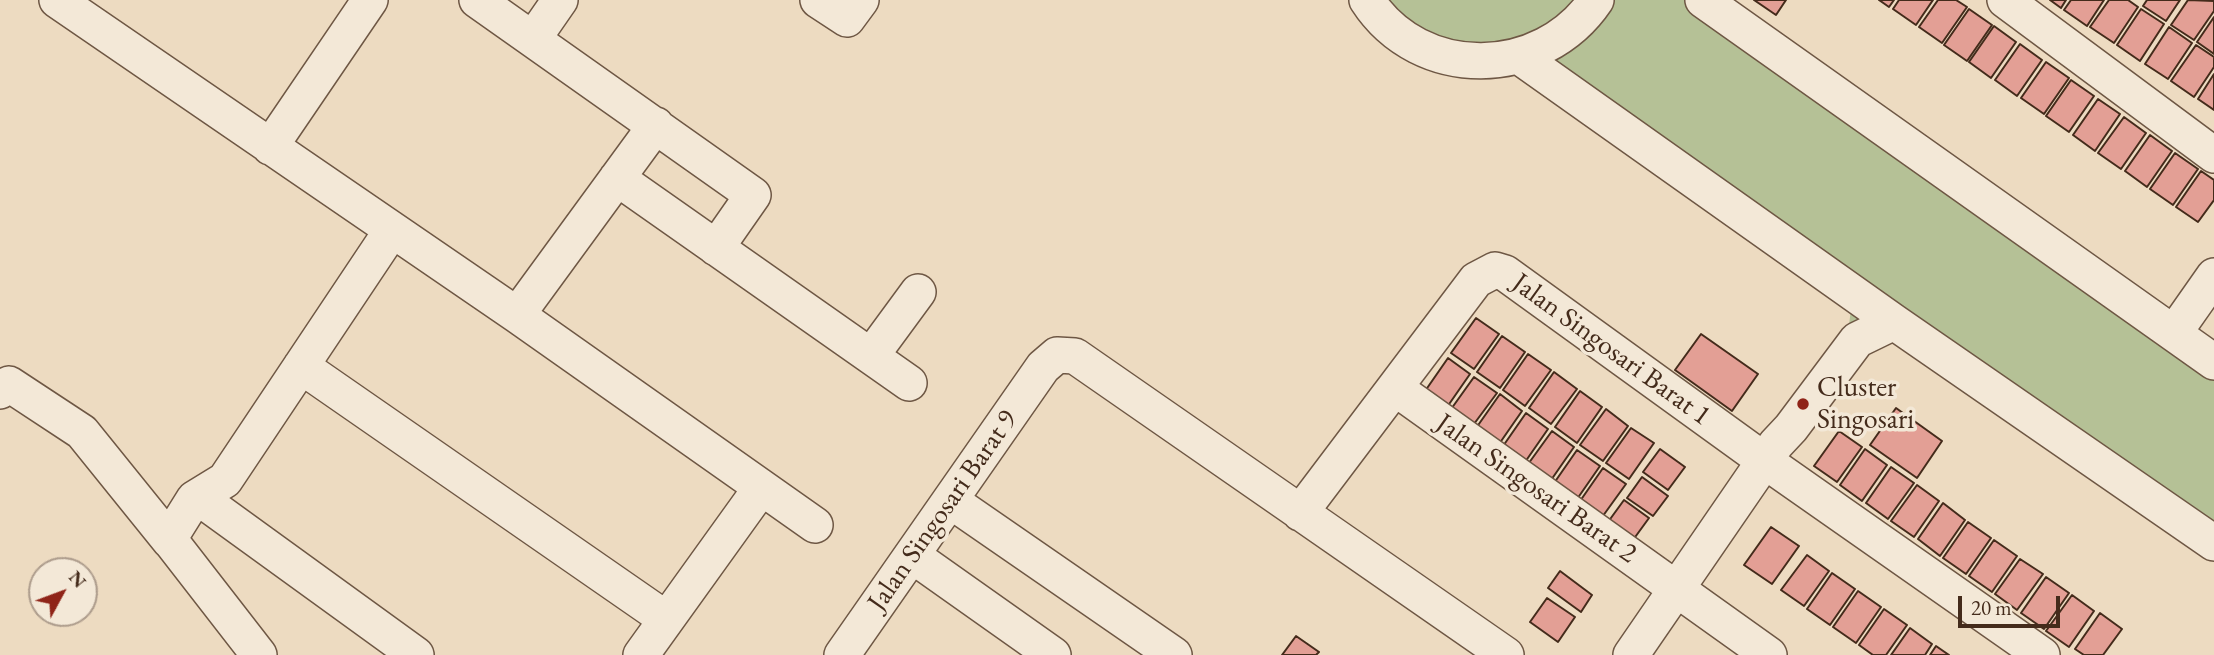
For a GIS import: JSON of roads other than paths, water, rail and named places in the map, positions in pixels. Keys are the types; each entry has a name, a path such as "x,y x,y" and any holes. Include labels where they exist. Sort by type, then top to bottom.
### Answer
{"street":[{"path":"57,0 517,315 815,525"},
{"path":"477,0 753,195 716,248"},
{"path":"533,39 560,0"},
{"path":"818,0 847,19 861,0"},
{"path":"1367,0 1394,30 1416,46 1441,56 1494,62 1520,57 1546,47 1568,32 1595,0"},
{"path":"1703,0 2200,345 2214,276"},
{"path":"2005,0 2214,156"},
{"path":"270,147 366,2"},
{"path":"1520,57 1894,322 2214,542"},
{"path":"517,315 656,125"},
{"path":"617,178 909,383"},
{"path":"170,541 198,497 225,480 392,230"},
{"name":"Jalan Singosari Barat 1","path":"1300,513 1461,300 1487,272 1504,272 1770,453 2042,655"},
{"path":"871,356 918,292"},
{"path":"1852,336 1853,293"},
{"path":"1631,655 1770,453 1790,413 1852,336 1894,322"},
{"name":"Jalan Singosari Barat 9","path":"842,655 1043,367 1057,355 1075,356 1300,513"},
{"path":"301,366 666,619"},
{"path":"0,391 9,384 82,432 260,655"},
{"name":"Jalan Singosari Barat 2","path":"1395,388 1769,655"},
{"path":"641,655 761,488"},
{"path":"198,497 416,655"},
{"path":"951,501 1174,655"},
{"path":"1300,513 1506,655"},
{"path":"913,556 1053,655"}],"place":[{"name":"Cluster Singosari","path":"1803,404"}]}
